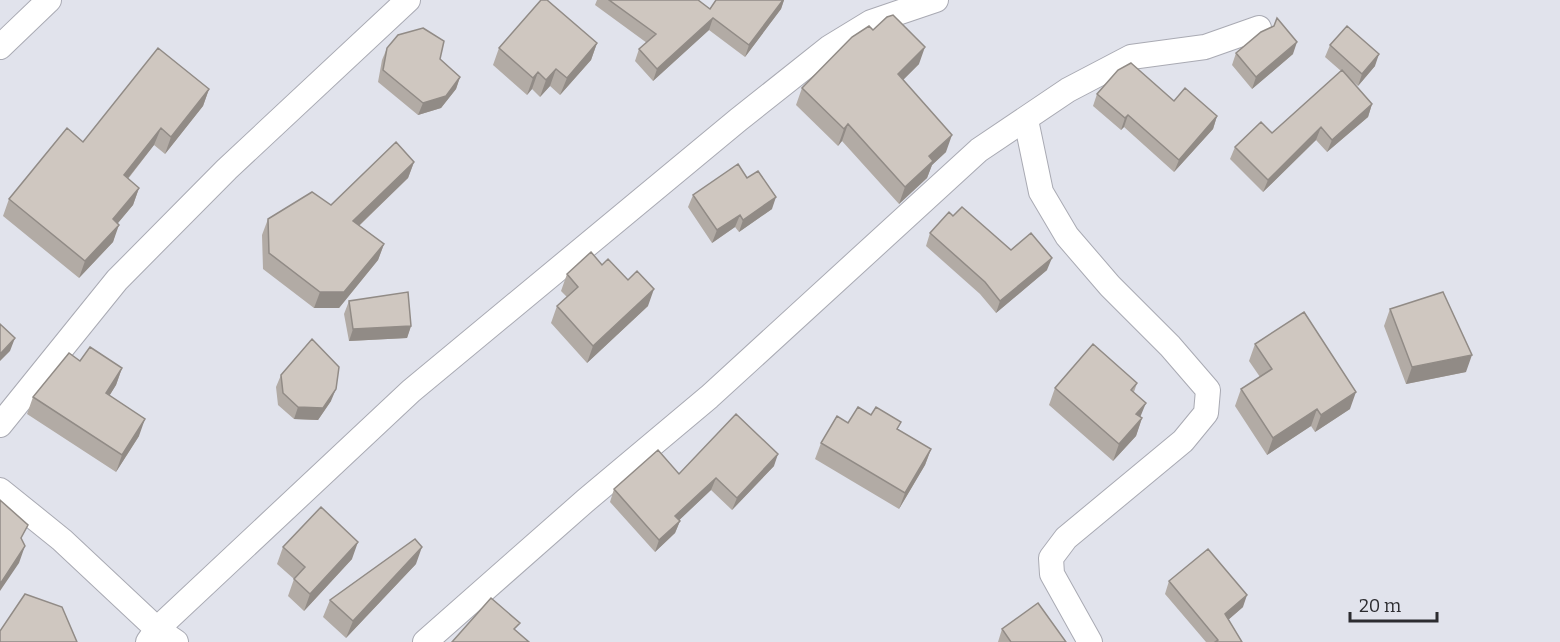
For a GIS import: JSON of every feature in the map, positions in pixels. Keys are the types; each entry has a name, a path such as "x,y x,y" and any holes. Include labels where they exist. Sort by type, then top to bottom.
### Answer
{"street":[{"path":"0,47 49,0"},
{"path":"0,425 117,280 227,169 408,0"},
{"path":"0,490 62,540 161,638 411,391 738,120 830,46 872,22 936,0"},
{"path":"425,642 585,501 709,397 980,150 1068,90 1131,57 1206,47 1260,28"},
{"path":"1026,120 1041,192 1067,236 1110,286 1170,346 1208,390 1206,413 1183,441 1066,538 1051,558 1052,574 1090,642"}],"building":[{"path":"541,0 547,0 597,43 567,78 556,69 546,80 538,72 533,78 499,48"},
{"path":"609,0 698,0 710,9 716,0 783,0 749,45 713,18 657,69 639,49 656,34"},
{"path":"893,15 925,47 898,74 952,135 929,156 933,161 905,187 848,124 844,129 802,88 852,37 869,26 873,30 887,17"},
{"path":"1277,18 1297,42 1256,77 1236,53 1261,32 1274,26"},
{"path":"1347,26 1379,54 1362,74 1330,45"},
{"path":"423,28 444,41 440,59 460,77 446,96 423,103 383,70 387,48 398,35"},
{"path":"158,48 209,89 171,137 161,128 124,175 139,188 113,219 119,225 85,261 9,199 67,128 83,142"},
{"path":"1131,63 1174,101 1185,88 1217,116 1179,160 1128,115 1125,118 1097,94 1118,70"},
{"path":"1342,70 1372,104 1332,140 1321,127 1268,180 1235,147 1261,122 1272,133"},
{"path":"396,142 414,162 353,221 384,244 344,292 320,292 269,253 268,219 312,192 331,205"},
{"path":"738,164 747,178 758,171 776,197 743,220 740,215 717,230 693,195"},
{"path":"962,207 1011,250 1031,233 1052,258 1000,301 985,282 930,233 949,212 953,216"},
{"path":"591,252 602,265 608,259 628,280 637,271 654,289 593,346 557,306 578,287 567,274"},
{"path":"408,292 411,326 353,329 349,301"},
{"path":"1443,292 1472,355 1412,367 1390,309"},
{"path":"1304,312 1356,392 1321,415 1317,409 1273,438 1241,389 1272,369 1255,344"},
{"path":"0,324 15,338 0,354"},
{"path":"312,339 339,367 336,389 323,408 298,407 283,393 281,375"},
{"path":"1093,344 1137,383 1131,390 1146,403 1136,414 1142,418 1119,444 1055,388"},
{"path":"90,347 122,368 106,393 145,419 122,455 33,397 69,353 80,361"},
{"path":"858,407 871,415 876,407 901,422 897,429 931,449 905,493 821,443 837,416 848,423"},
{"path":"736,414 778,454 737,498 716,478 675,516 680,521 659,540 614,489 658,450 679,474"},
{"path":"0,500 28,525 21,538 25,546 0,584"},
{"path":"321,507 358,542 310,594 294,579 305,567 283,547"},
{"path":"415,539 422,547 353,621 330,600"},
{"path":"1208,549 1247,595 1225,614 1242,642 1215,642 1218,640 1169,581"},
{"path":"25,594 62,607 77,642 0,642 0,631"},
{"path":"491,598 520,623 514,629 529,642 452,642"},
{"path":"1038,603 1066,642 1011,642 1002,629"}]}
